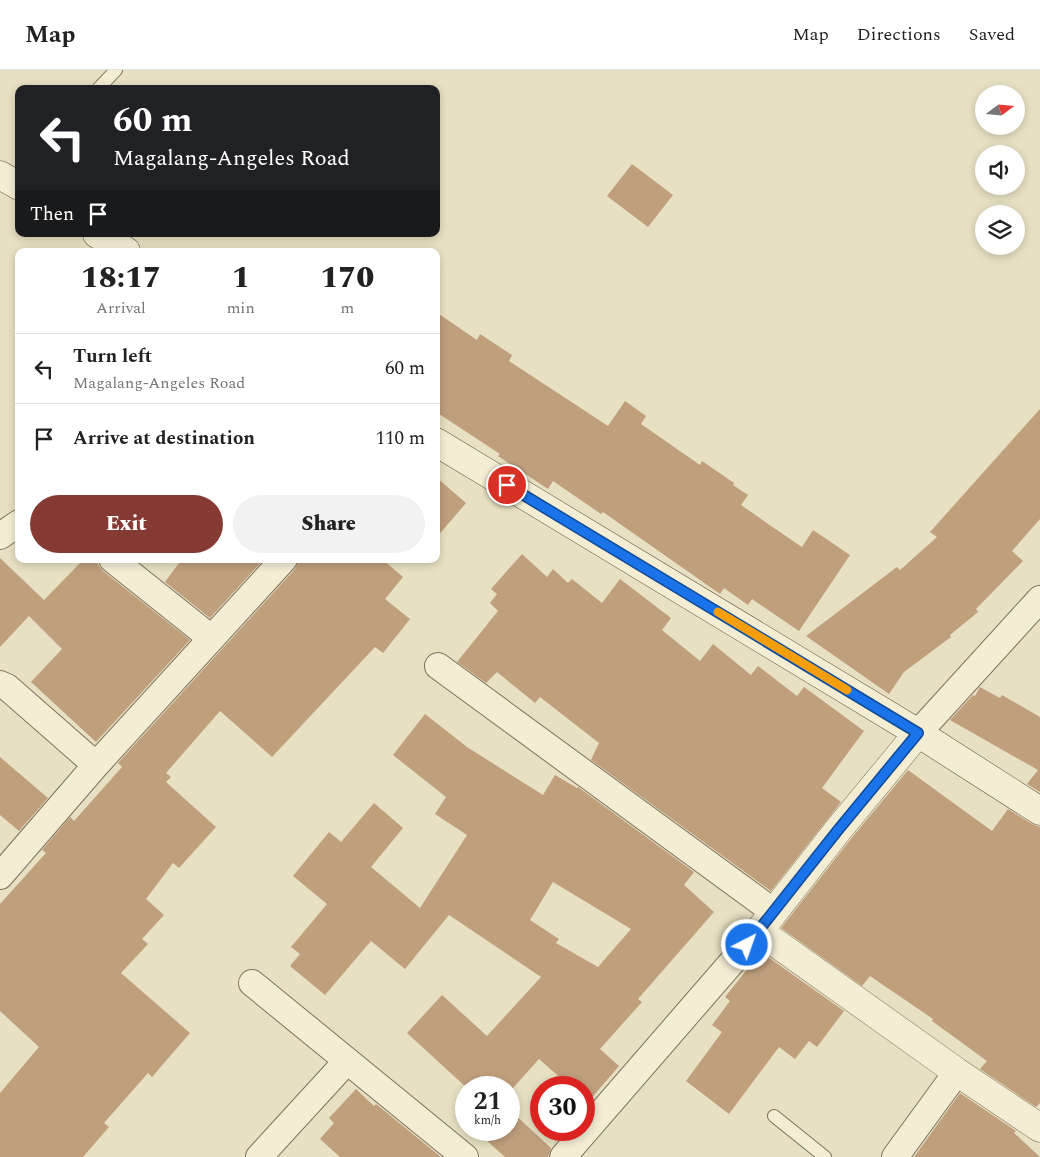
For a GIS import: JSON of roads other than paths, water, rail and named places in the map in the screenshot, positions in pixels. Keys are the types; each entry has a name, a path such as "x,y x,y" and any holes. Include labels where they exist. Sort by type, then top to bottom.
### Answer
{"main road":[{"path":"0,175 15,184"},
{"path":"103,237 121,248"},
{"path":"440,444 918,733 1040,810"},
{"path":"918,733 838,830 767,922 957,1072 1040,1128"}],"street":[{"path":"0,536 15,526"},
{"path":"117,563 211,638"},
{"path":"0,876 96,764 280,563"},
{"path":"918,733 1040,599"},
{"path":"438,666 767,922 563,1157"},
{"path":"0,684 7,687 96,764"},
{"path":"252,984 465,1157"},
{"path":"259,1157 347,1061"},
{"path":"895,1157 957,1072"}],"lane":[{"path":"102,85 116,70"},
{"path":"774,1116 825,1157"}]}
